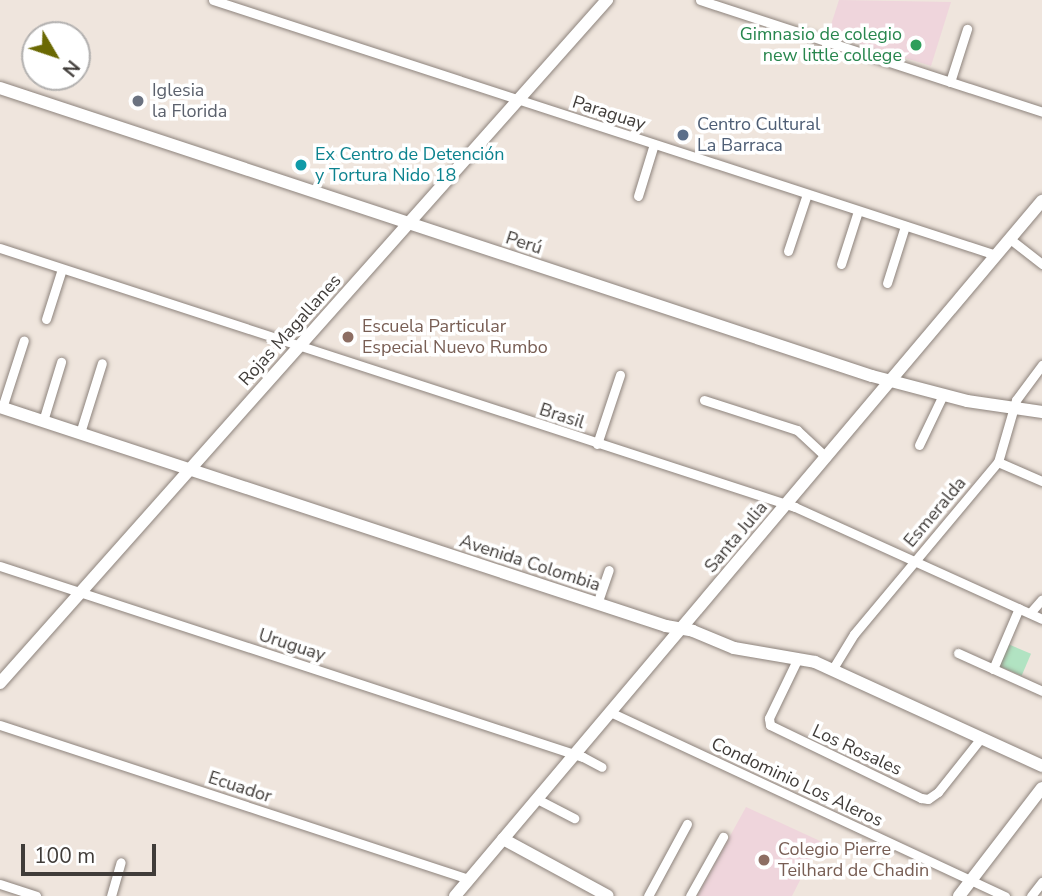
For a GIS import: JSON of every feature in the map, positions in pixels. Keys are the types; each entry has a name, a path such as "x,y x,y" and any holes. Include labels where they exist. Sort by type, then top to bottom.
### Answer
{"street":[{"name":"Paraguay","path":"213,0 996,255"},
{"name":"Rojas Magallanes","path":"0,682 607,0"},
{"path":"700,0 1042,112"},
{"path":"950,82 967,29"},
{"name":"Perú","path":"0,88 891,381 943,395 1042,412"},
{"path":"638,196 654,144"},
{"path":"788,251 807,194"},
{"name":"Santa Julia","path":"455,896 1042,201"},
{"path":"841,264 859,211"},
{"path":"887,283 905,226"},
{"path":"1010,239 1042,264"},
{"name":"Brasil","path":"0,248 786,505 1042,619"},
{"path":"46,319 62,269"},
{"path":"1,408 24,340"},
{"path":"43,421 61,362"},
{"path":"80,433 102,363"},
{"name":"Esmeralda","path":"832,670 854,634 998,461 1014,407 1042,365"},
{"path":"597,444 620,375"},
{"path":"919,445 943,395"},
{"path":"704,400 797,430 826,457"},
{"name":"Avenida Colombia","path":"1,408 746,651 798,658 832,670 1042,766"},
{"path":"998,461 1042,481"},
{"name":"Uruguay","path":"0,566 575,755 602,767"},
{"path":"597,604 609,570"},
{"path":"1030,613 1042,599"},
{"path":"993,669 1019,608"},
{"path":"958,653 1042,691"},
{"name":"Los Rosales","path":"798,658 769,718 770,726 921,798 931,798 981,738"},
{"name":"Condominio Los Aleros","path":"610,712 1005,896"},
{"name":"Ecuador","path":"0,725 470,879"},
{"path":"959,896 1042,788"},
{"path":"537,799 574,818"},
{"path":"648,896 687,824"},
{"path":"690,896 723,837"},
{"path":"503,839 608,896"},
{"path":"111,896 121,862"},
{"path":"1031,896 1042,882"},
{"path":"0,884 36,896"}],"shaded area":[{"path":"839,0 951,2 931,66 828,34"},
{"name":"Colegio Pierre Teilhard de Chadin","path":"746,807 820,841 792,896 697,896"}],"green space":[{"path":"1008,644 1031,654 1022,676 999,666"}],"place":[{"name":"Gimnasio de colegio new little college","path":"916,45"},
{"name":"Iglesia la Florida","path":"138,101"},
{"name":"Centro Cultural La Barraca","path":"683,135"},
{"name":"Ex Centro de Detención y Tortura Nido 18","path":"301,165"},
{"name":"Escuela Particular Especial Nuevo Rumbo","path":"348,337"},
{"name":"Colegio Pierre Teilhard de Chadin","path":"764,860"}]}
